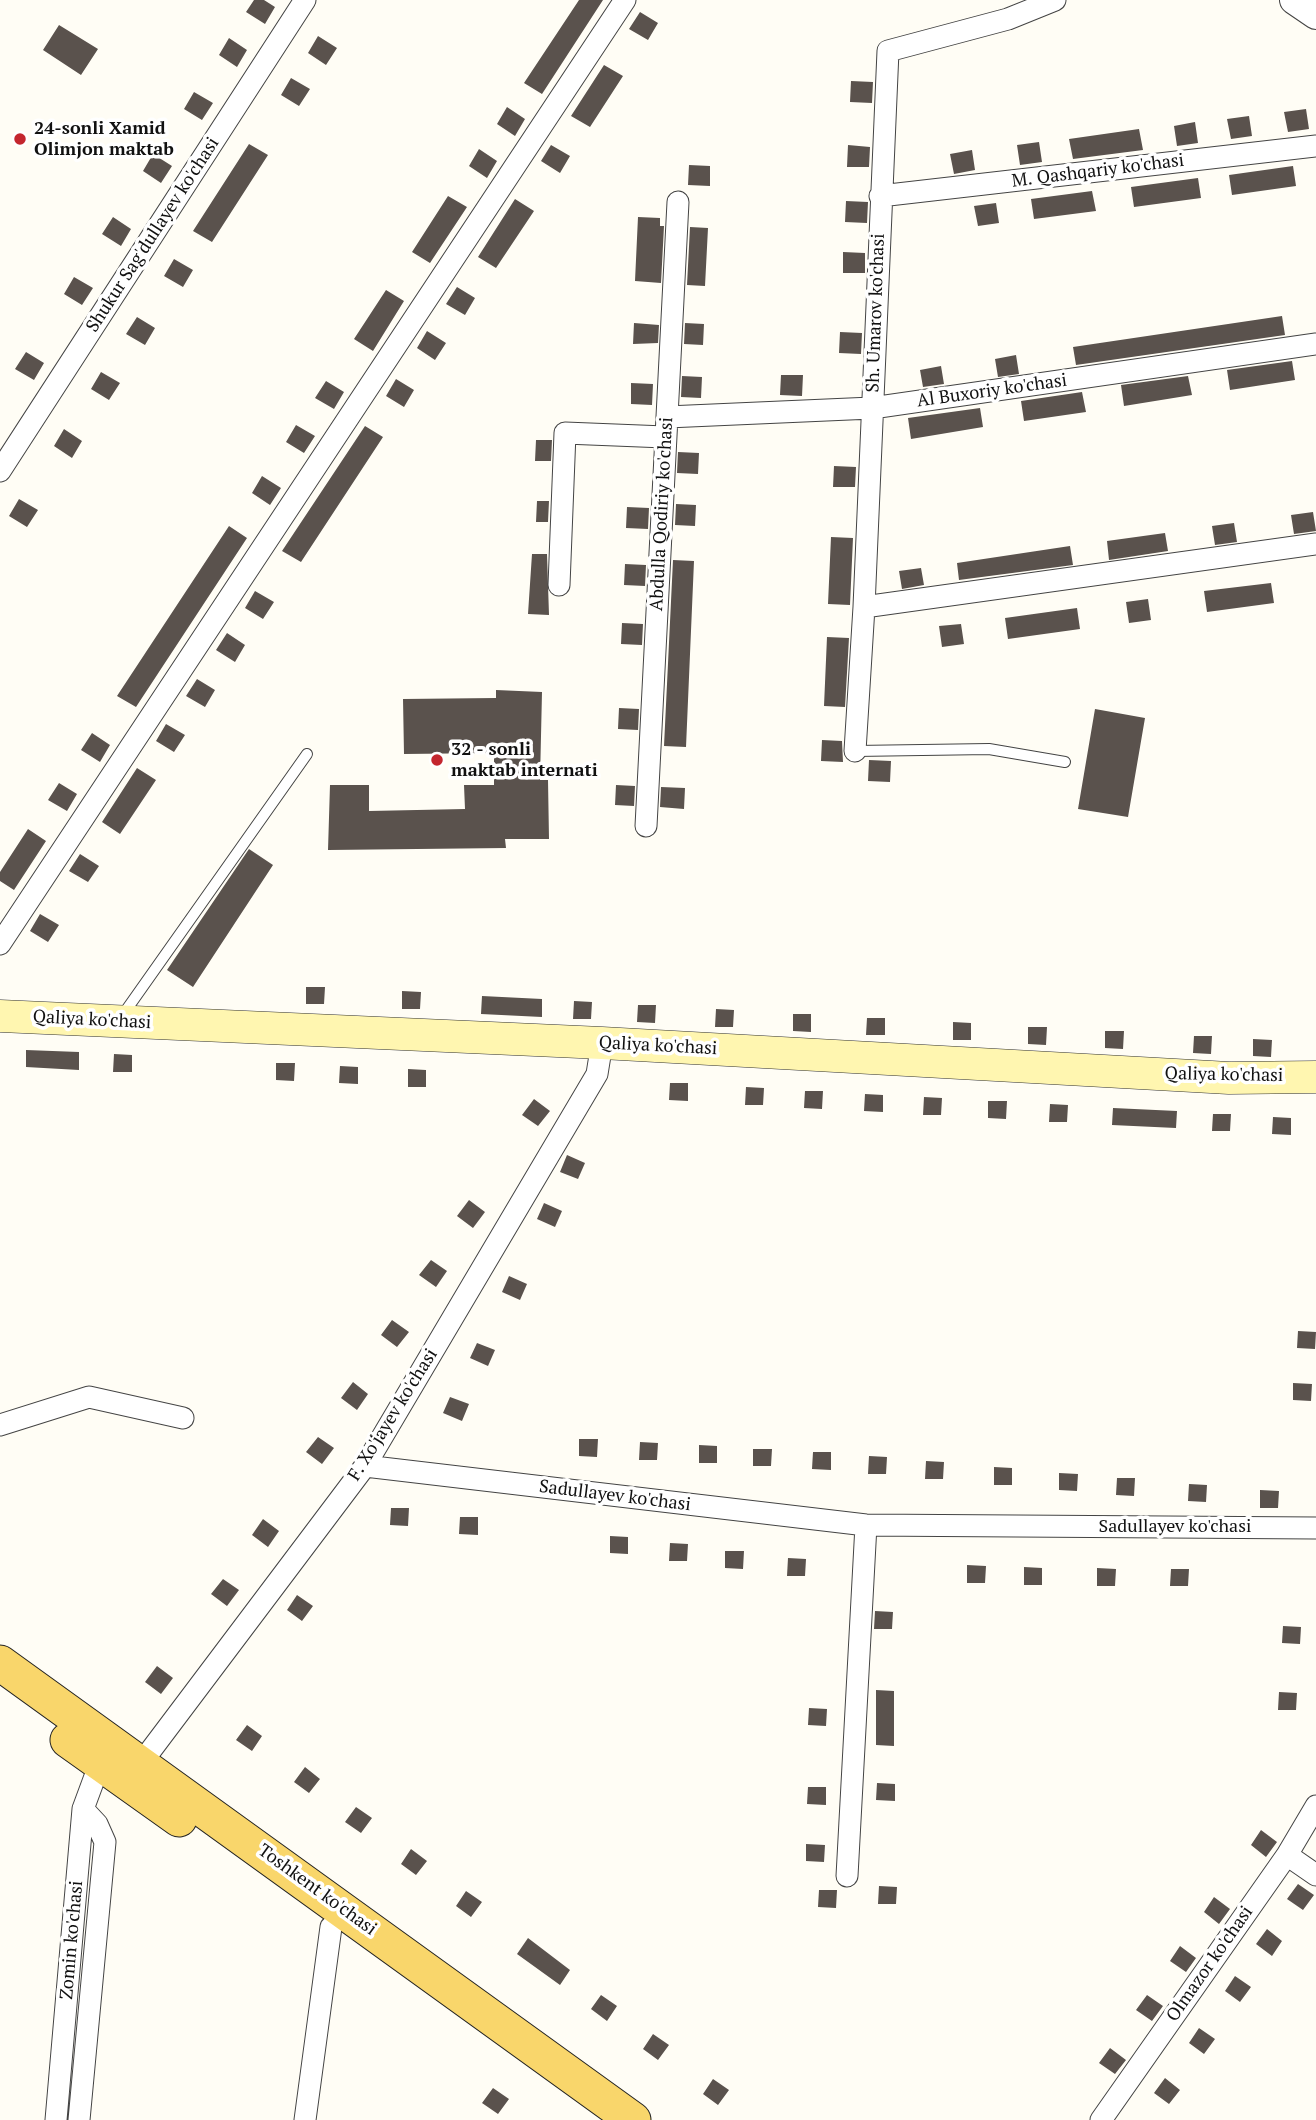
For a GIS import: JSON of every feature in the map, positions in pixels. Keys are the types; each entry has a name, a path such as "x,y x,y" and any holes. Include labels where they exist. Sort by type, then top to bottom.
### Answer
{"main road":[{"name":"Qaliya ko'chasi","path":"0,1016 602,1043 1230,1078 1316,1077"},
{"name":"Toshkent ko'chasi","path":"0,1663 142,1762 633,2120"},
{"name":"Toshkent ko'chasi","path":"0,1691 597,2120"}],"street":[{"name":"Shukur Sag'dullayev ko'chasi","path":"0,471 305,0"},
{"path":"0,944 625,0"},
{"name":"Sh. Umarov ko'chasi","path":"855,751 864,607 888,51 1008,19 1055,0"},
{"path":"1294,0 1316,15"},
{"name":"M. Qashqariy ko'chasi","path":"880,196 1316,146"},
{"name":"Abdulla Qodiriy ko'chasi","path":"646,826 678,202"},
{"name":"Al Buxoriy ko'chasi","path":"559,585 565,433 666,427 872,408 1316,344"},
{"path":"864,607 1316,544"},
{"name":"F. Xo'jayev ko'chasi","path":"142,1762 365,1466 597,1074 602,1043"},
{"path":"0,1425 89,1397 183,1418"},
{"name":"Sadullayev ko'chasi","path":"365,1466 866,1525 1316,1528"},
{"path":"847,1876 866,1525"},
{"name":"Zomin ko'chasi","path":"56,2120 83,1809 100,1763"},
{"name":"Olmazor ko'chasi","path":"1101,2120 1287,1855 1316,1806"},
{"path":"79,2120 105,1842 97,1824 83,1809"},
{"path":"1287,1855 1316,1875"},
{"path":"304,2120 331,1927"}],"lane":[{"path":"855,751 989,749 1065,762"},
{"path":"118,1021 307,754"}],"building":[{"path":"254,0 264,0 275,7 265,24 246,12"},
{"path":"579,0 603,0 542,94 524,83"},
{"path":"640,12 658,23 648,40 629,29"},
{"path":"59,25 98,49 81,75 43,50"},
{"path":"318,36 337,48 326,65 308,53"},
{"path":"229,38 247,50 237,67 219,55"},
{"path":"604,65 623,76 590,127 571,116"},
{"path":"291,78 310,89 299,106 281,95"},
{"path":"851,81 873,82 872,103 850,102"},
{"path":"194,92 213,103 202,120 184,109"},
{"path":"507,107 525,119 515,136 497,124"},
{"path":"1306,109 1309,129 1288,132 1284,112"},
{"path":"1249,116 1252,136 1231,139 1227,119"},
{"path":"1195,122 1198,143 1177,146 1174,126"},
{"path":"1139,129 1143,150 1073,159 1069,139"},
{"path":"1039,142 1042,162 1020,165 1017,145"},
{"path":"249,144 268,155 212,242 193,231"},
{"path":"551,145 570,156 560,173 541,161"},
{"path":"848,145 870,147 869,167 847,167"},
{"path":"479,149 497,161 487,178 469,166"},
{"path":"972,150 975,170 954,174 950,154"},
{"path":"153,154 172,166 161,183 143,171"},
{"path":"689,165 710,166 710,186 688,185"},
{"path":"1293,166 1296,186 1232,195 1229,175"},
{"path":"1198,178 1201,198 1134,207 1131,187"},
{"path":"1092,191 1096,211 1034,219 1031,199"},
{"path":"448,196 467,207 430,263 412,252"},
{"path":"515,199 534,211 496,268 478,257"},
{"path":"846,201 868,202 867,223 845,222"},
{"path":"996,203 999,223 978,226 974,206"},
{"path":"113,217 131,229 121,246 102,234"},
{"path":"638,217 660,218 660,226 664,226 661,283 635,281"},
{"path":"690,227 708,228 705,286 687,285"},
{"path":"843,252 865,253 865,273 843,273"},
{"path":"174,259 193,270 183,287 164,276"},
{"path":"74,277 93,288 82,305 64,294"},
{"path":"457,287 475,298 465,315 446,304"},
{"path":"386,290 404,301 373,351 354,339"},
{"path":"1282,316 1285,335 1076,365 1073,347"},
{"path":"137,317 155,328 145,345 126,334"},
{"path":"634,323 659,325 658,343 633,344"},
{"path":"685,323 704,324 703,345 684,344"},
{"path":"427,331 446,343 435,360 417,348"},
{"path":"840,332 862,333 861,354 839,353"},
{"path":"26,352 44,363 34,380 15,369"},
{"path":"1016,355 1019,374 998,377 995,359"},
{"path":"1292,361 1295,380 1230,390 1227,370"},
{"path":"941,366 944,384 923,387 920,370"},
{"path":"101,372 120,383 109,400 91,389"},
{"path":"781,375 803,375 802,396 780,395"},
{"path":"682,376 702,377 701,398 681,397"},
{"path":"1188,376 1192,395 1124,406 1121,385"},
{"path":"396,379 414,390 404,407 386,396"},
{"path":"326,381 344,392 334,409 315,398"},
{"path":"631,383 653,384 652,405 631,404"},
{"path":"1082,392 1086,412 1024,421 1021,401"},
{"path":"980,408 983,427 911,439 908,418"},
{"path":"296,425 315,436 304,453 286,442"},
{"path":"365,426 383,437 301,562 282,551"},
{"path":"64,429 82,441 72,458 54,446"},
{"path":"536,440 552,440 551,461 535,461"},
{"path":"678,452 699,453 698,474 677,473"},
{"path":"834,466 856,467 855,487 833,487"},
{"path":"262,476 281,488 270,505 252,493"},
{"path":"19,499 38,510 27,527 9,516"},
{"path":"537,501 549,501 548,522 536,522"},
{"path":"676,504 696,505 695,526 675,525"},
{"path":"627,507 649,508 648,529 626,528"},
{"path":"1313,512 1316,531 1294,534 1291,515"},
{"path":"1234,523 1237,542 1215,545 1212,526"},
{"path":"229,526 247,538 136,707 117,696"},
{"path":"1165,533 1168,551 1109,560 1107,541"},
{"path":"831,537 853,538 850,605 828,604"},
{"path":"1070,546 1073,565 959,580 957,563"},
{"path":"532,554 547,554 549,615 528,614"},
{"path":"673,560 694,561 686,747 664,746"},
{"path":"625,564 646,565 645,586 624,585"},
{"path":"921,568 924,585 902,589 899,571"},
{"path":"1271,583 1274,603 1207,612 1204,591"},
{"path":"255,591 274,602 263,619 245,608"},
{"path":"1148,599 1151,620 1129,623 1126,602"},
{"path":"1077,608 1080,629 1008,639 1005,618"},
{"path":"622,623 643,624 642,645 621,644"},
{"path":"961,624 964,644 942,647 939,626"},
{"path":"227,633 245,645 235,662 216,650"},
{"path":"827,637 849,638 845,707 824,706"},
{"path":"197,679 215,690 205,707 186,696"},
{"path":"496,690 542,692 540,780 548,780 549,839 505,839 506,848 328,850 330,785 369,785 369,811 465,809 464,785 494,785 494,753 404,754 403,699 496,698"},
{"path":"619,708 639,709 638,730 618,729"},
{"path":"1095,709 1145,718 1128,817 1078,809"},
{"path":"166,724 185,735 174,752 156,741"},
{"path":"92,733 110,745 100,762 81,750"},
{"path":"822,740 842,741 843,762 821,761"},
{"path":"869,760 891,761 890,782 868,781"},
{"path":"137,768 156,780 120,834 102,822"},
{"path":"59,783 77,794 67,811 48,800"},
{"path":"616,785 635,786 634,806 615,805"},
{"path":"661,787 685,788 684,809 660,807"},
{"path":"28,829 46,841 14,890 0,881 0,872"},
{"path":"249,849 273,865 193,987 167,970"},
{"path":"80,854 99,866 88,882 69,871"},
{"path":"40,914 59,925 48,942 30,931"},
{"path":"306,987 325,987 324,1004 306,1004"},
{"path":"402,991 421,992 420,1009 402,1009"},
{"path":"482,996 542,999 542,1017 481,1014"},
{"path":"574,1001 592,1002 591,1019 573,1019"},
{"path":"638,1005 656,1005 655,1023 637,1022"},
{"path":"716,1009 734,1010 733,1027 715,1027"},
{"path":"793,1014 811,1014 811,1032 793,1031"},
{"path":"867,1018 885,1018 885,1035 866,1035"},
{"path":"953,1022 971,1023 971,1040 953,1040"},
{"path":"1028,1027 1047,1027 1046,1045 1028,1044"},
{"path":"1105,1031 1124,1031 1123,1049 1105,1048"},
{"path":"1194,1036 1212,1036 1211,1054 1193,1053"},
{"path":"1253,1039 1272,1040 1271,1057 1253,1056"},
{"path":"26,1050 79,1052 79,1070 26,1067"},
{"path":"114,1054 132,1055 132,1072 113,1072"},
{"path":"276,1063 295,1063 294,1081 276,1080"},
{"path":"340,1066 358,1067 358,1084 339,1083"},
{"path":"408,1069 426,1070 426,1087 408,1087"},
{"path":"670,1083 688,1083 688,1101 669,1100"},
{"path":"746,1087 764,1088 763,1105 745,1105"},
{"path":"805,1091 823,1091 822,1109 804,1108"},
{"path":"865,1094 883,1095 883,1112 864,1111"},
{"path":"924,1097 942,1098 941,1115 923,1115"},
{"path":"534,1099 550,1111 538,1126 522,1115"},
{"path":"988,1101 1007,1101 1006,1119 988,1118"},
{"path":"1050,1104 1068,1105 1067,1122 1049,1122"},
{"path":"1113,1108 1177,1111 1176,1128 1112,1125"},
{"path":"1213,1114 1231,1114 1230,1131 1212,1131"},
{"path":"1273,1117 1291,1118 1291,1135 1272,1134"},
{"path":"567,1155 585,1163 578,1179 560,1172"},
{"path":"469,1200 485,1212 473,1228 457,1216"},
{"path":"544,1203 562,1211 555,1227 537,1219"},
{"path":"431,1260 447,1271 436,1287 419,1275"},
{"path":"509,1276 527,1284 520,1300 502,1292"},
{"path":"392,1320 409,1332 397,1347 381,1335"},
{"path":"1298,1331 1316,1332 1315,1349 1297,1348"},
{"path":"477,1343 495,1350 488,1366 470,1358"},
{"path":"353,1382 368,1394 357,1410 341,1398"},
{"path":"1293,1383 1312,1384 1311,1401 1293,1400"},
{"path":"450,1397 469,1404 462,1421 443,1413"},
{"path":"318,1437 334,1448 322,1464 306,1452"},
{"path":"579,1439 598,1439 597,1457 579,1456"},
{"path":"640,1442 658,1443 657,1460 639,1460"},
{"path":"699,1445 717,1446 717,1463 699,1463"},
{"path":"753,1449 772,1449 771,1466 753,1466"},
{"path":"813,1452 831,1452 831,1470 812,1469"},
{"path":"869,1456 887,1457 886,1474 868,1474"},
{"path":"926,1461 944,1462 943,1479 925,1479"},
{"path":"994,1467 1012,1468 1012,1485 994,1485"},
{"path":"1059,1473 1078,1474 1077,1491 1059,1490"},
{"path":"1117,1478 1135,1478 1134,1496 1116,1495"},
{"path":"1189,1484 1207,1485 1206,1502 1188,1501"},
{"path":"1260,1490 1279,1491 1278,1508 1260,1508"},
{"path":"391,1508 409,1508 408,1526 390,1525"},
{"path":"460,1517 478,1517 478,1535 459,1534"},
{"path":"263,1519 279,1531 268,1547 252,1535"},
{"path":"610,1536 628,1537 628,1554 610,1553"},
{"path":"670,1543 688,1544 687,1561 669,1561"},
{"path":"725,1551 744,1551 743,1569 725,1568"},
{"path":"788,1558 806,1559 805,1576 787,1576"},
{"path":"967,1565 986,1566 985,1583 967,1583"},
{"path":"1024,1567 1042,1568 1042,1585 1024,1585"},
{"path":"1097,1568 1116,1569 1115,1586 1097,1586"},
{"path":"1171,1569 1189,1569 1188,1586 1170,1586"},
{"path":"223,1579 239,1590 227,1606 211,1594"},
{"path":"297,1595 313,1606 302,1621 287,1610"},
{"path":"875,1611 893,1612 892,1629 874,1629"},
{"path":"1283,1626 1301,1627 1300,1644 1282,1643"},
{"path":"157,1666 173,1678 161,1694 145,1682"},
{"path":"876,1690 894,1691 894,1746 876,1745"},
{"path":"1279,1692 1297,1693 1296,1710 1278,1710"},
{"path":"809,1708 827,1709 826,1726 808,1725"},
{"path":"247,1725 262,1736 252,1751 236,1740"},
{"path":"305,1767 320,1779 309,1793 294,1782"},
{"path":"877,1783 895,1784 895,1801 876,1800"},
{"path":"808,1787 826,1787 826,1805 807,1804"},
{"path":"356,1807 372,1818 361,1833 345,1822"},
{"path":"1261,1830 1277,1842 1266,1857 1251,1845"},
{"path":"806,1844 825,1845 824,1862 806,1861"},
{"path":"411,1849 427,1861 416,1875 401,1864"},
{"path":"1298,1884 1314,1895 1303,1910 1287,1899"},
{"path":"879,1886 897,1887 896,1904 878,1904"},
{"path":"819,1890 837,1890 836,1908 818,1907"},
{"path":"466,1891 482,1902 471,1917 456,1906"},
{"path":"1214,1897 1230,1909 1219,1924 1204,1912"},
{"path":"1267,1929 1282,1941 1272,1956 1256,1944"},
{"path":"528,1938 570,1970 560,1985 517,1954"},
{"path":"1180,1946 1196,1958 1186,1972 1170,1961"},
{"path":"1235,1976 1251,1987 1240,2002 1225,1991"},
{"path":"601,1995 617,2006 607,2021 591,2009"},
{"path":"1147,1995 1163,2006 1152,2021 1136,2010"},
{"path":"1199,2028 1215,2039 1204,2054 1189,2043"},
{"path":"653,2034 669,2045 658,2060 643,2049"},
{"path":"1110,2048 1126,2060 1115,2074 1099,2063"},
{"path":"1165,2078 1180,2090 1169,2104 1154,2093"},
{"path":"713,2079 729,2090 718,2105 703,2094"},
{"path":"493,2088 509,2099 498,2114 482,2103"}],"place":[{"name":"24-sonli Xamid Olimjon maktab","path":"20,139"},
{"name":"32 - sonli maktab internati","path":"437,760"}]}
